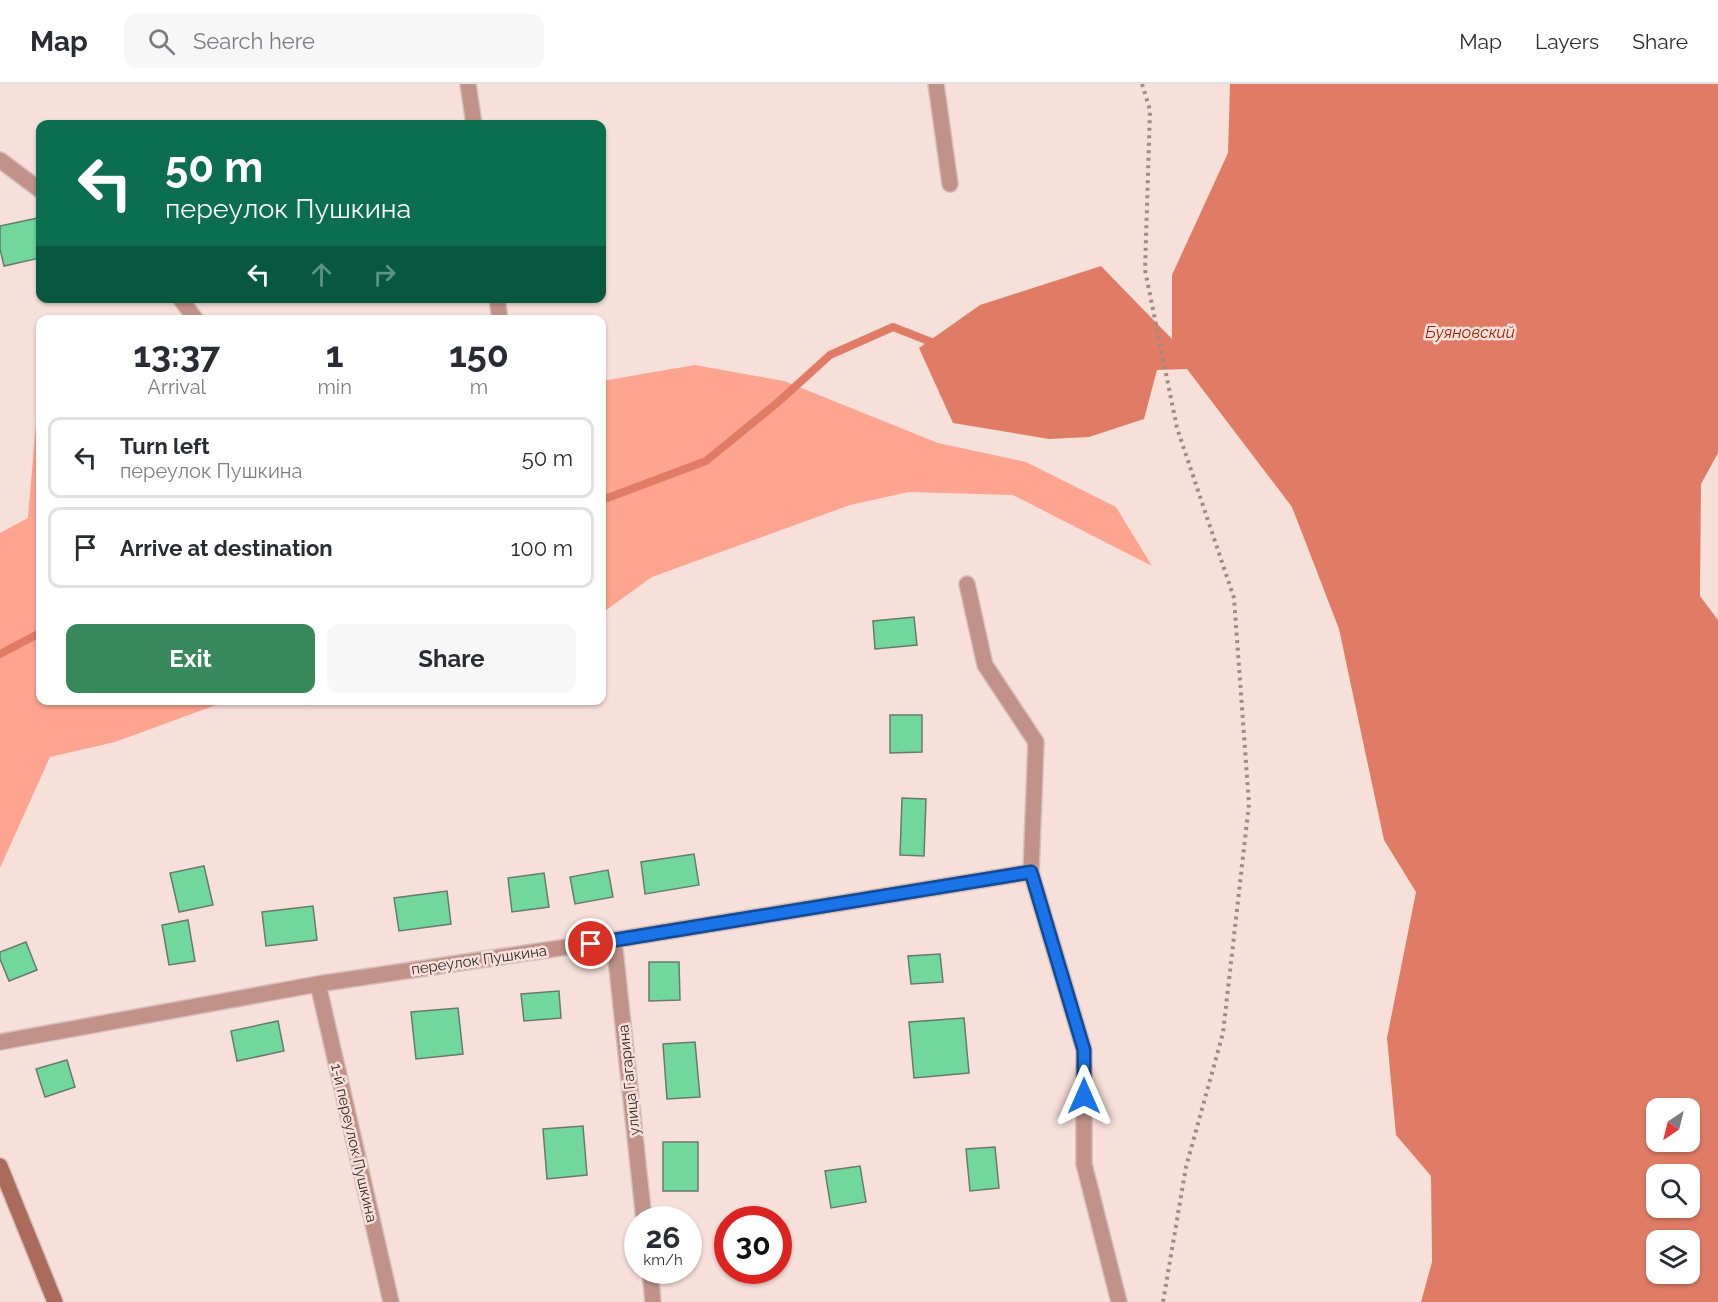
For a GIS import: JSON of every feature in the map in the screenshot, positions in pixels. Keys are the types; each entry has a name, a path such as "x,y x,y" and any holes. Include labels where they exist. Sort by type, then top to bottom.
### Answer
{"street":[{"path":"468,84 473,120"},
{"path":"936,84 950,184"},
{"path":"0,160 36,187"},
{"path":"967,584 985,665 1036,742 1031,872 1084,1050 1084,1164 1119,1302"},
{"name":"переулок Пушкина","path":"0,1042 318,984 614,940 1031,872"},
{"name":"улица Гагарина","path":"614,940 642,1206"},
{"name":"1-й переулок Пушкина","path":"318,984 392,1302"},
{"path":"0,1166 55,1302"},
{"path":"651,1284 653,1302"}],"path":[{"path":"1142,84 1150,110 1145,270 1177,428 1234,598 1249,804 1223,1033 1186,1167 1163,1302"}],"shaded area":[{"path":"695,365 784,381 938,443 1026,462 1116,507 1152,566 1013,495 909,492 850,505 652,577 606,610 606,380"},
{"path":"36,422 36,705 216,705 115,742 50,757 0,868 0,533 28,518"}],"water":[{"name":"Буяновский","path":"1230,84 1718,84 1718,453 1701,484 1700,596 1718,620 1718,1302 1421,1302 1432,1262 1431,1176 1396,1135 1387,1038 1416,892 1384,840 1339,629 1292,507 1187,369 1157,370 1144,419 1089,437 1049,439 953,423 919,348 980,305 1101,266 1172,339 1172,275 1228,153"}],"building":[{"path":"36,218 36,259 4,266 0,249 0,226"},
{"path":"914,617 917,645 875,649 873,621"},
{"path":"890,715 922,715 922,752 890,753"},
{"path":"902,798 926,799 924,856 900,855"},
{"path":"694,854 699,885 645,894 641,862"},
{"path":"204,866 213,905 179,912 170,873"},
{"path":"608,870 613,897 575,904 570,877"},
{"path":"544,873 549,907 512,912 508,878"},
{"path":"447,891 451,924 399,931 394,898"},
{"path":"313,906 317,940 266,946 262,912"},
{"path":"188,920 195,961 169,965 162,925"},
{"path":"26,942 37,970 9,981 0,959 0,952"},
{"path":"940,954 943,982 911,984 908,956"},
{"path":"649,962 679,962 680,1000 649,1001"},
{"path":"559,991 561,1018 524,1021 521,994"},
{"path":"458,1008 463,1054 416,1059 411,1012"},
{"path":"964,1018 969,1073 914,1078 909,1022"},
{"path":"278,1021 284,1051 237,1061 231,1031"},
{"path":"695,1042 700,1097 667,1099 663,1044"},
{"path":"67,1060 75,1087 45,1097 36,1069"},
{"path":"583,1126 587,1175 547,1179 543,1129"},
{"path":"663,1142 698,1142 698,1191 663,1191"},
{"path":"995,1147 999,1188 970,1191 966,1149"},
{"path":"860,1166 866,1202 831,1208 825,1171"}],"waterway":[{"path":"606,498 706,461 777,403 830,355 893,327 939,345"},
{"path":"0,654 36,635"}],"route":[{"path":"591,944 1031,872 1084,1050 1084,1096"}]}
